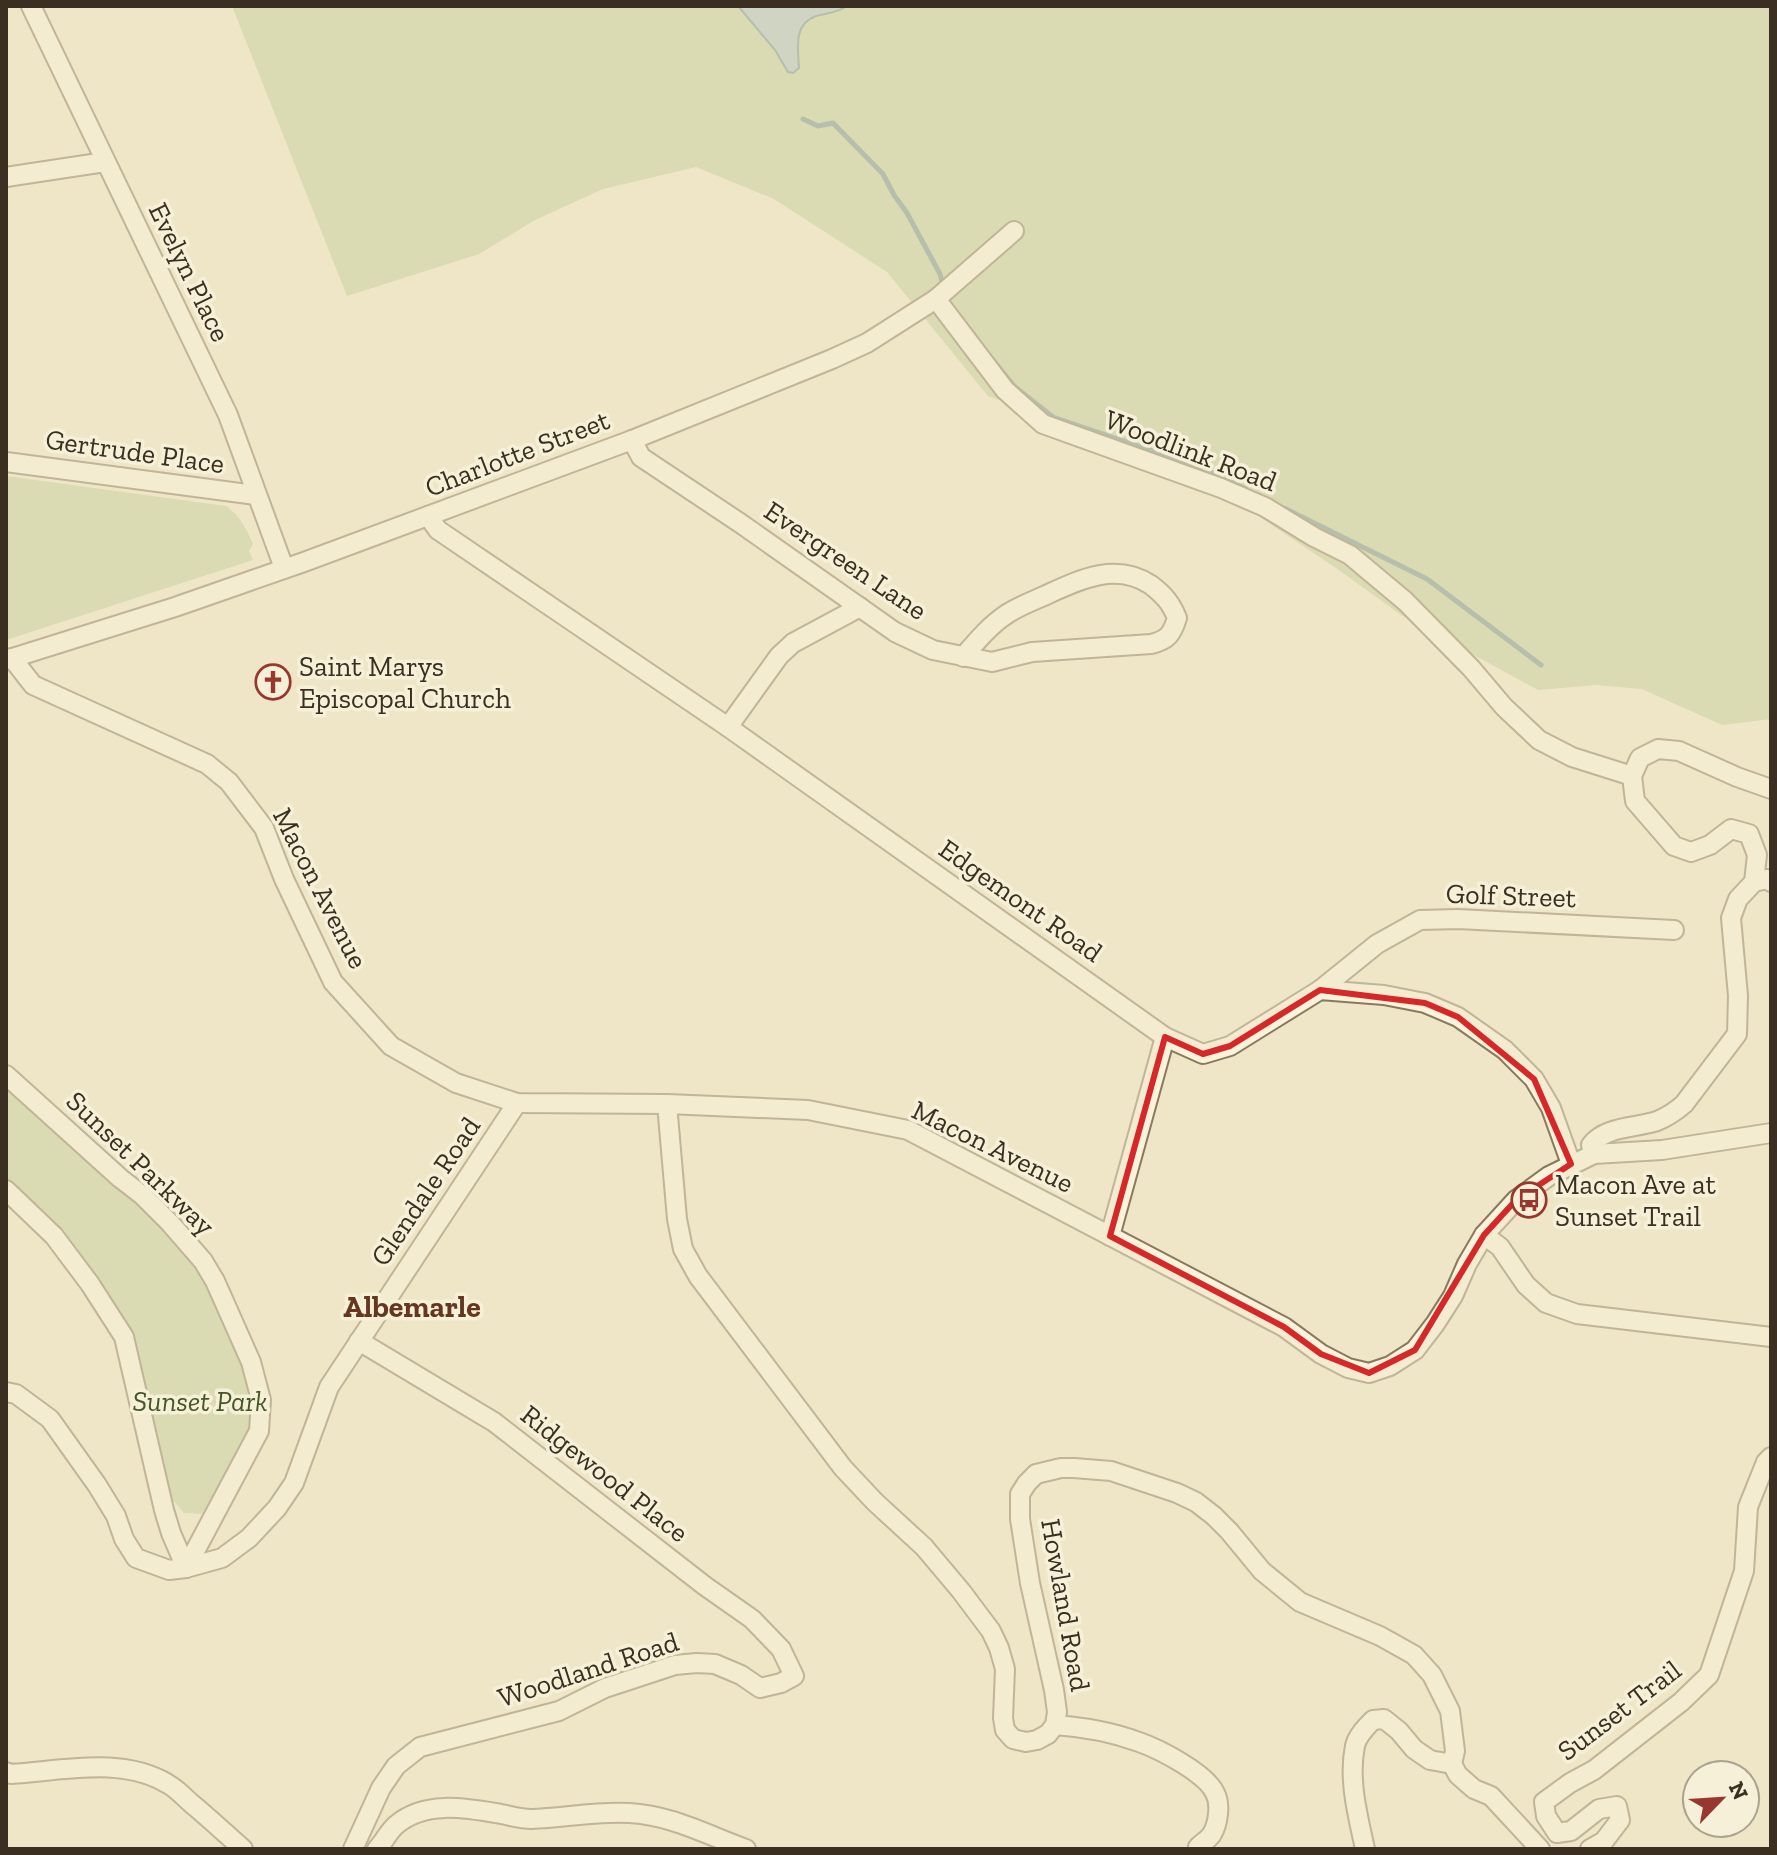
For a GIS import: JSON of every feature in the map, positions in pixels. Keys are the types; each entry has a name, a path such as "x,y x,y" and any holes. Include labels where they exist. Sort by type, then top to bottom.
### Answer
{"street":[{"name":"Evelyn Place","path":"31,6 228,415 284,568"},
{"path":"6,177 105,162"},
{"name":"Charlotte Street","path":"9,659 175,607 428,516 632,440 832,359 867,343 936,299 1014,231"},
{"name":"Woodlink Road","path":"936,299 1005,390 1043,424 1221,488 1265,507 1350,555 1405,601 1539,740 1572,757 1632,776"},
{"name":"Evergreen Lane","path":"632,440 641,457 895,632 933,650 963,657 992,662 1032,652 1151,644 1163,641 1173,630 1177,618 1171,602 1140,578 1109,573 1090,577 1007,614 984,633 963,657"},
{"name":"Gertrude Place","path":"6,462 256,495"},
{"name":"Edgemont Road","path":"428,516 438,530 728,727 1165,1037 1203,1054 1230,1046 1320,990"},
{"path":"728,727 779,656 793,643 860,607"},
{"name":"Macon Avenue","path":"9,659 33,685 207,764 229,782 264,828 284,879 333,982 391,1046 456,1083 517,1103 667,1104 808,1110 908,1130 1284,1327 1321,1354 1348,1368 1369,1373 1390,1366 1415,1350 1453,1296 1484,1235 1516,1200 1549,1176 1594,1154 1662,1150 1771,1133"},
{"path":"1594,1154 1591,1145 1600,1137 1656,1121 1676,1111 1737,1034 1738,996 1731,918 1738,899 1763,882 1749,834 1731,829 1710,845 1691,852 1674,846 1635,801 1632,776 1640,758 1658,749 1679,751 1771,789"},
{"name":"Golf Street","path":"1320,990 1377,944 1420,920 1458,919 1674,930"},
{"path":"1320,990 1384,995 1425,1003 1470,1025 1505,1050 1534,1079 1551,1108 1571,1164"},
{"path":"1110,1236 1165,1037"},
{"name":"Sunset Parkway","path":"6,1075 142,1195 203,1261 251,1362 261,1400 259,1431 186,1568"},
{"name":"Glendale Road","path":"186,1568 222,1558 249,1538 277,1508 294,1483 329,1387 517,1103"},
{"name":"Howland Road","path":"667,1104 677,1219 683,1249 698,1276 843,1468 924,1547 991,1631 1005,1669 1003,1718 1005,1730 1013,1739 1026,1742 1048,1734 1055,1725 1057,1712 1030,1583 1020,1519 1020,1494 1036,1474 1047,1470 1099,1470 1131,1477 1196,1502 1229,1531 1262,1571 1300,1602 1380,1636 1414,1655 1432,1675 1450,1711 1455,1751 1452,1764"},
{"path":"6,1190 54,1236 124,1337 164,1510 186,1568 169,1570 136,1558 97,1485 50,1419 16,1394 6,1392"},
{"path":"1484,1235 1500,1247 1526,1285 1546,1303 1577,1314 1771,1337"},
{"name":"Ridgewood Place","path":"359,1341 494,1422 752,1619 781,1649 794,1676"},
{"name":"Sunset Trail","path":"1590,1849 1604,1841 1620,1820 1617,1806 1599,1809 1571,1831 1557,1833 1546,1816 1544,1802 1594,1770 1681,1702 1709,1675 1744,1571 1748,1507 1766,1462 1771,1457"},
{"name":"Woodland Road","path":"353,1849 381,1788 396,1766 420,1747 559,1711 605,1688 675,1665 715,1664 741,1675 760,1688 794,1676"},
{"path":"1365,1849 1353,1790 1355,1744 1373,1720 1384,1719 1414,1749 1430,1760 1452,1764 1458,1775 1474,1789 1491,1796 1540,1849"},
{"name":"Howland Road","path":"1055,1725 1141,1742 1203,1779 1216,1793 1218,1815 1211,1835 1198,1847"},
{"path":"6,1772 94,1766 148,1774 170,1784 243,1849"},
{"path":"377,1849 392,1828 408,1816 425,1810 459,1808 528,1819 588,1813 632,1813 688,1825 746,1849"}],"highlighted area":[{"path":"1320,990 1425,1003 1458,1017 1534,1079 1571,1164 1516,1200 1484,1235 1415,1350 1369,1373 1321,1354 1284,1327 1110,1236 1165,1037 1203,1054 1230,1046"}],"green space":[{"path":"232,6 1771,6 1771,719 1722,725 1642,689 1596,685 1538,690 1401,615 1336,568 1178,465 988,396 887,272 774,199 696,167 603,189 535,220 479,254 347,296"},
{"path":"6,476 226,506 239,518 248,533 253,544 249,551 253,560 6,640"},
{"name":"Sunset Park","path":"6,1088 146,1213 195,1266 206,1285 242,1366 253,1401 250,1430 202,1514 184,1513 172,1499 132,1334 61,1230 6,1178"}],"water":[{"path":"738,6 847,6 816,16 804,25 798,38 799,68 793,73 788,72 775,50"}],"waterway":[{"path":"803,119 818,126 833,123 883,174 940,274 943,286"},
{"path":"993,360 1014,386 1053,417 1206,469 1246,489"},
{"path":"1284,508 1427,579 1541,665"}],"place":[{"name":"Saint Marys Episcopal Church","path":"273,682"},
{"name":"Macon Ave at Sunset Trail","path":"1529,1200"}],"district":[{"name":"Albemarle","path":"412,1307"}]}
